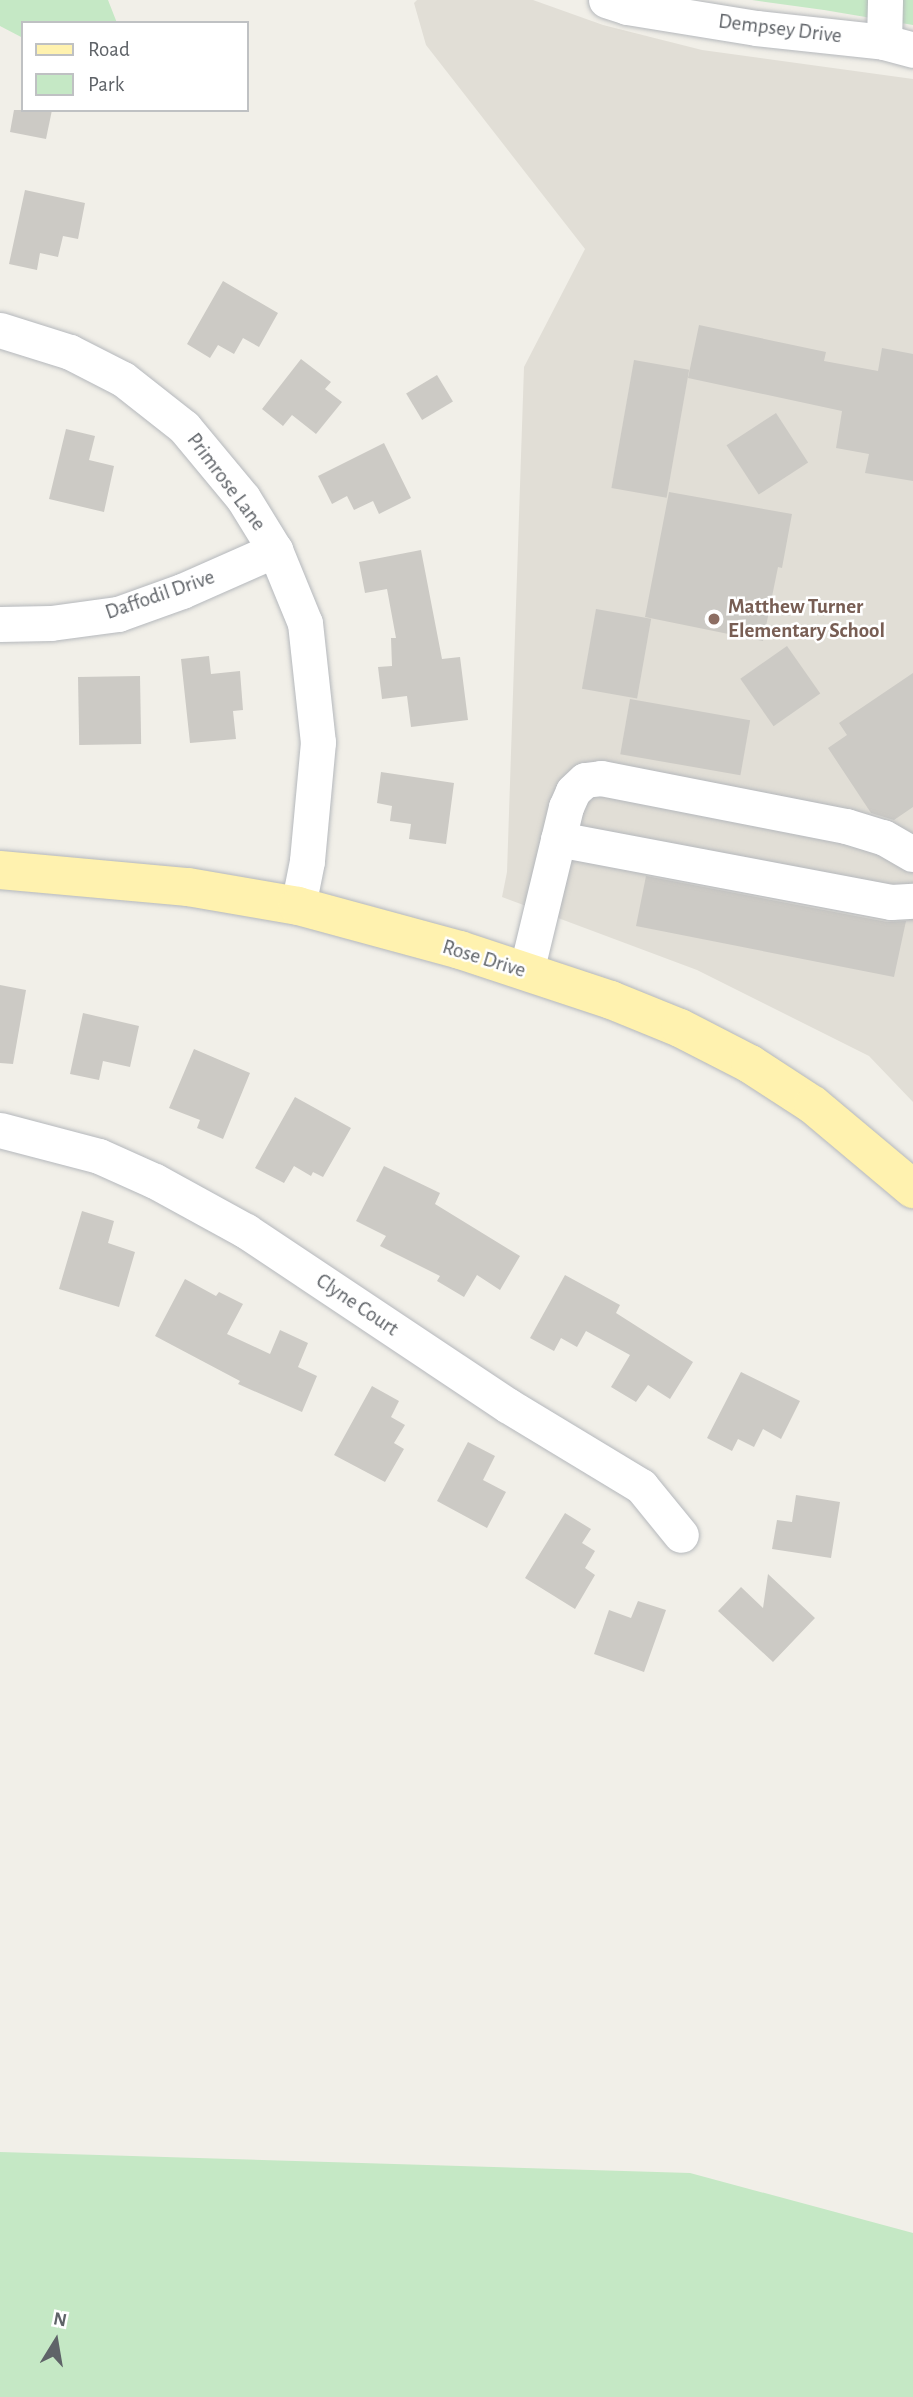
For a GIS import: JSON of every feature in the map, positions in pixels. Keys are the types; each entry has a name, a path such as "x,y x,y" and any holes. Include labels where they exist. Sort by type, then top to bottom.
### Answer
{"main road":[{"name":"Rose Drive","path":"0,870 65,873 188,887 298,905 526,972 611,1000 680,1028 750,1064 813,1105 911,1183"}],"street":[{"name":"Dempsey Drive","path":"606,0 626,7 756,28 899,46"},
{"path":"885,0 899,46"},
{"name":"Primrose Lane","path":"0,330 70,352 123,379 184,427 243,498 275,550 305,623 318,742 307,861 298,905"},
{"name":"Daffodil Drive","path":"0,624 51,623 118,614 183,591 275,550"},
{"path":"526,972 558,839 573,791 585,780 601,778 846,826 883,837 913,854"},
{"path":"558,839 891,902 913,901"},
{"name":"Clyne Court","path":"0,1130 99,1156 155,1181 246,1231 507,1405 640,1486 681,1535"}],"shaded area":[{"name":"Matthew Turner Elementary School","path":"417,0 533,0 603,25 702,50 913,79 913,1102 869,1056 697,970 502,897 507,872 524,367 585,249 426,45 414,3"}],"green space":[{"path":"0,0 108,0 116,21 21,21 21,37 0,26"},
{"path":"752,0 913,0 913,25 824,10"},
{"path":"0,2152 690,2173 913,2233 913,2397 0,2397"}],"building":[{"path":"14,110 52,112 46,139 10,132"},
{"path":"25,190 85,203 78,239 63,236 58,257 40,253 37,270 9,264"},
{"path":"223,281 278,313 259,347 243,338 234,354 218,345 210,358 187,344"},
{"path":"699,325 826,352 824,361 878,371 882,348 913,354 913,481 865,473 869,454 836,448 842,411 688,378"},
{"path":"301,359 331,382 325,389 342,402 316,434 292,415 283,426 262,409"},
{"path":"634,360 689,370 667,498 611,488"},
{"path":"437,375 453,402 422,420 406,394"},
{"path":"776,413 808,462 759,495 727,445"},
{"path":"66,429 95,436 89,460 114,466 104,512 49,499"},
{"path":"384,443 411,498 379,514 373,501 354,510 347,496 332,504 318,476"},
{"path":"669,492 792,514 782,568 778,567 763,641 645,617"},
{"path":"421,550 442,659 460,657 468,720 411,727 407,696 382,699 378,667 392,666 391,638 396,638 387,589 365,593 359,562"},
{"path":"596,609 651,619 637,698 582,689"},
{"path":"787,646 820,694 774,726 740,679"},
{"path":"209,656 211,674 240,671 243,710 233,711 236,739 190,743 181,659"},
{"path":"913,673 913,807 894,820 871,813 828,748 847,735 839,723"},
{"path":"140,676 141,744 79,745 78,677"},
{"path":"630,699 750,720 740,775 620,754"},
{"path":"381,772 454,783 446,844 409,839 411,824 390,821 392,806 377,803"},
{"path":"646,876 887,922 906,921 894,977 636,926"},
{"path":"0,985 26,990 13,1064 0,1063"},
{"path":"83,1013 139,1026 130,1067 103,1061 99,1080 70,1074"},
{"path":"194,1049 250,1073 223,1139 197,1128 200,1120 169,1108"},
{"path":"295,1097 351,1128 323,1177 313,1172 311,1176 294,1166 284,1183 255,1168"},
{"path":"384,1166 440,1193 435,1204 520,1256 500,1290 477,1275 464,1297 437,1281 440,1276 380,1246 386,1236 356,1221"},
{"path":"82,1211 114,1221 108,1243 135,1252 119,1307 59,1289"},
{"path":"565,1275 620,1305 616,1313 693,1362 670,1399 648,1385 636,1402 611,1387 630,1355 586,1331 577,1347 561,1338 554,1351 530,1338"},
{"path":"185,1279 216,1296 219,1292 243,1304 227,1334 270,1354 280,1330 308,1343 298,1367 317,1376 302,1412 238,1384 240,1381 155,1336"},
{"path":"741,1372 800,1401 781,1439 763,1429 754,1447 738,1439 732,1451 707,1438"},
{"path":"372,1386 399,1401 391,1417 405,1425 394,1443 404,1449 385,1482 334,1455"},
{"path":"468,1442 495,1456 483,1480 506,1492 487,1528 437,1501"},
{"path":"796,1495 840,1502 831,1558 772,1549 777,1520 792,1522"},
{"path":"565,1513 591,1529 582,1543 595,1551 585,1568 595,1575 575,1609 525,1578"},
{"path":"768,1574 815,1618 773,1662 718,1611 741,1587 763,1608"},
{"path":"638,1601 666,1610 644,1672 594,1654 609,1610 631,1618"}],"place":[{"name":"Matthew Turner Elementary School","path":"714,619"}]}
